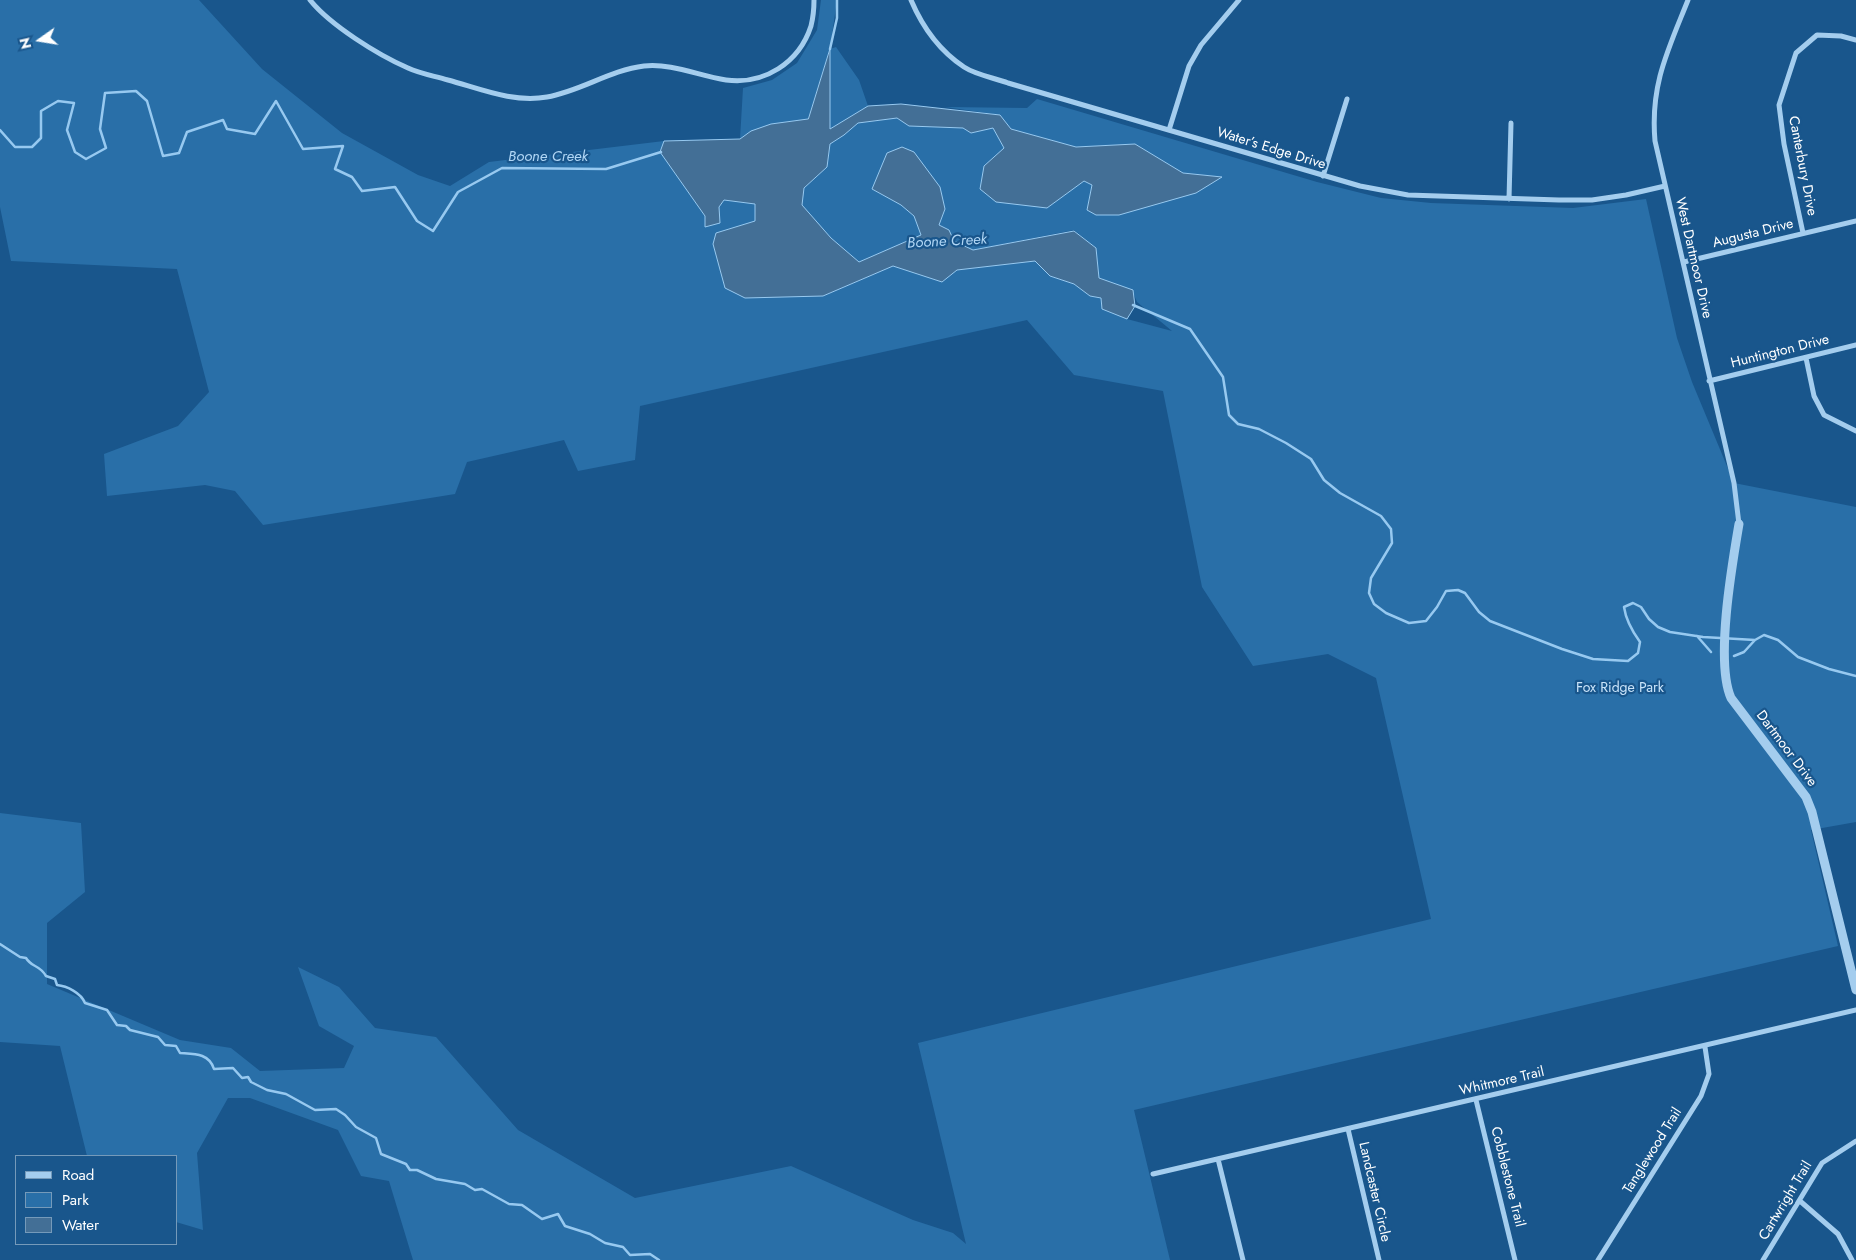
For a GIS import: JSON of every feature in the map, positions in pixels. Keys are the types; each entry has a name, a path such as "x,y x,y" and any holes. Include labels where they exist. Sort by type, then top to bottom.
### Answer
{"street":[{"path":"310,0 318,10 362,42 409,69 508,97 518,98 556,95 615,73 646,66 668,67 726,80 760,78 778,69 792,58 806,40 814,0"},
{"path":"1169,130 1189,66 1201,45 1238,0"},
{"name":"West Dartmoor Drive","path":"1688,0 1662,65 1654,101 1655,140 1734,483 1739,524"},
{"name":"Water’s Edge Drive","path":"913,1 925,26 940,46 965,68 1008,84 1360,186 1408,195 1592,200 1665,186"},
{"name":"Canterbury Drive","path":"1803,233 1784,144 1779,106 1796,53 1817,35 1842,36 1856,40"},
{"path":"1323,176 1348,98"},
{"path":"1509,199 1511,122"},
{"name":"Augusta Drive","path":"1684,262 1856,221"},
{"name":"Huntington Drive","path":"1709,381 1856,345"},
{"path":"1806,358 1814,396 1824,415 1856,431"},
{"name":"Dartmoor Drive","path":"1739,524 1732,565 1726,632 1724,671 1726,688 1731,698 1806,797 1827,868 1856,990"},
{"name":"Whitmore Trail","path":"1153,1174 1705,1047 1856,1010"},
{"name":"Tanglewood Trail","path":"1598,1260 1701,1096 1709,1074 1705,1047"},
{"name":"Cobblestone Trail","path":"1476,1100 1515,1260"},
{"name":"Landcaster Circle","path":"1348,1129 1379,1260"},
{"name":"Cartwright Trail","path":"1763,1260 1822,1163 1856,1141"},
{"path":"1218,1159 1243,1260"},
{"path":"1800,1201 1838,1234 1852,1260"}],"green space":[{"name":"Fox Ridge Park","path":"0,0 199,0 262,69 342,133 418,175 450,186 489,162 664,141 660,152 705,216 719,207 724,200 755,204 755,221 717,233 823,296 893,266 942,282 956,270 1035,261 1050,276 1074,284 1090,296 1101,298 1103,309 1127,319 1172,331 1137,302 1132,290 1099,278 1096,248 1074,230 973,250 954,241 949,230 939,225 945,209 872,189 901,205 914,216 921,235 859,262 831,238 801,205 804,188 827,167 830,144 858,123 897,118 909,126 963,128 971,133 993,128 1004,148 984,166 1047,208 1084,181 1092,185 1221,177 1183,173 1135,144 1076,147 1011,129 1000,115 945,107 1027,108 1037,99 1317,182 1381,198 1431,203 1573,208 1646,199 1677,338 1692,382 1734,483 1856,507 1856,822 1811,830 1838,946 1134,1110 1170,1260 413,1260 389,1181 361,1176 338,1130 250,1098 228,1098 197,1153 203,1230 178,1223 178,1155 87,1155 60,1046 0,1042 0,813 81,823 85,892 47,923 47,984 180,1040 231,1048 260,1071 344,1068 354,1046 319,1026 298,967 339,987 375,1028 436,1037 518,1130 635,1198 791,1166 913,1220 953,1233 966,1244 918,1043 1431,919 1376,678 1328,654 1253,666 1202,587 1163,391 1074,375 1027,320 640,406 635,460 578,471 564,440 467,462 455,494 263,525 235,491 205,485 107,496 104,454 178,426 209,392 177,269 11,261 0,207"},
{"path":"821,0 837,0 830,49 836,47 859,80 868,106 830,129 829,51 808,119 771,124 740,139 743,88 772,80 797,63 817,30"}],"water":[{"path":"830,49 830,129 868,106 901,104 1000,115 1011,129 1076,147 1135,144 1183,173 1222,177 1196,193 1119,215 1096,215 1087,210 1092,185 1084,181 1047,208 996,202 980,189 984,166 1004,148 993,128 971,133 963,128 909,126 897,118 858,123 830,144 827,167 804,188 802,205 831,238 859,262 921,235 914,216 901,205 872,189 887,153 902,147 914,152 940,187 945,209 939,225 949,230 954,241 973,250 1074,231 1096,248 1099,278 1133,290 1135,306 1127,319 1102,309 1101,298 1090,296 1074,284 1050,276 1035,261 957,270 942,282 893,266 823,296 745,298 725,288 713,244 716,233 755,221 755,204 724,200 719,207 720,223 705,227 705,216 660,152 664,141 740,139 751,131 771,124 808,119"}],"waterway":[{"path":"830,49 837,18 837,0"},
{"name":"Boone Creek","path":"0,130 15,147 32,147 41,138 41,111 58,101 74,103 67,130 75,152 86,159 106,148 100,129 105,93 136,91 147,101 163,156 179,153 187,132 223,120 227,129 255,134 276,101 303,149 343,146 335,169 352,177 362,191 395,187 417,221 433,231 458,192 502,168 606,169 661,152"},
{"path":"1133,305 1190,329 1223,377 1229,415 1238,424 1259,429 1311,459 1324,480 1340,493 1381,516 1391,529 1392,543 1371,578 1369,593 1374,604 1386,613 1409,623 1426,621 1446,591 1458,590 1465,593 1479,612 1490,621 1593,659 1628,661 1638,653 1640,642 1630,626 1624,607 1633,603 1641,607 1649,619 1658,627 1670,632 1703,637 1755,640 1764,635 1778,640 1798,657 1829,669 1856,676"},
{"path":"1697,636 1711,652"},
{"path":"1734,656 1744,652 1755,640"},
{"path":"0,944 20,957 26,958 46,976 55,979 57,985 69,988 77,993 85,1003 107,1010 117,1025 126,1026 130,1030 158,1037 165,1045 176,1046 180,1053 196,1054 205,1057 214,1069 233,1068 242,1078 248,1077 251,1082 267,1090 286,1094 315,1110 336,1109 345,1115 356,1127 376,1138 381,1154 406,1164 410,1170 417,1170 436,1179 465,1184 475,1190 482,1189 509,1204 522,1205 542,1219 558,1214 565,1226 590,1234 605,1243 623,1247 630,1255 650,1254 659,1260"}]}
